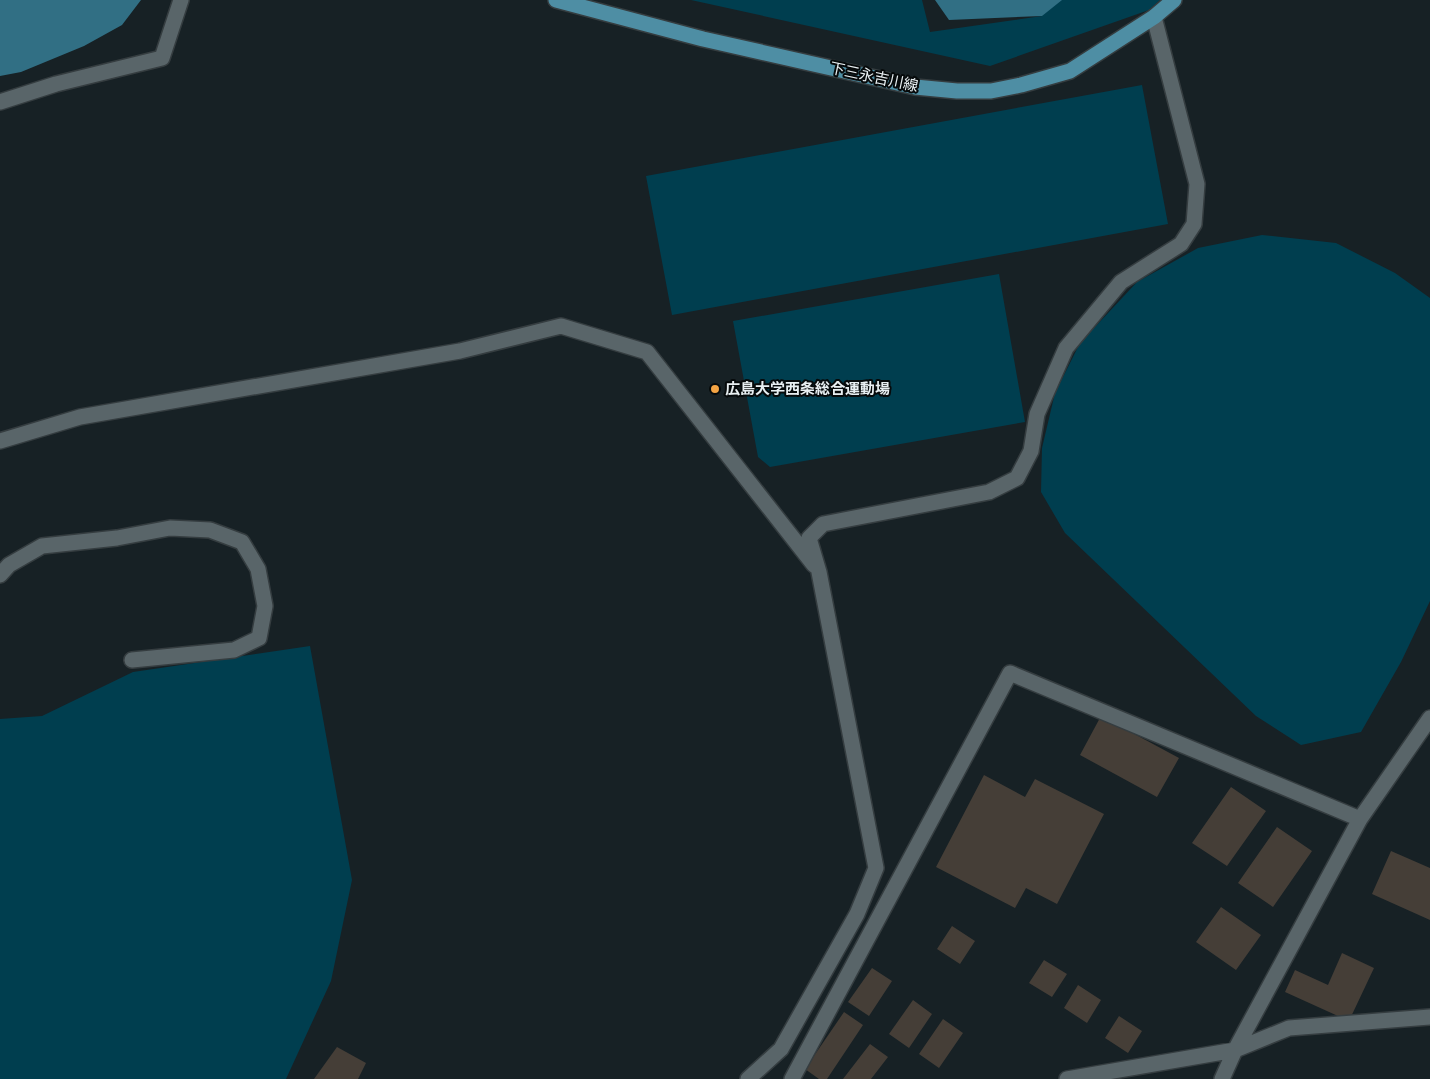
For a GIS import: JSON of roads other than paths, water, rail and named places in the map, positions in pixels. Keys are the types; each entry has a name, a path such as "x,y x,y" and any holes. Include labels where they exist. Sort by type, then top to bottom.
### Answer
{"main road":[{"name":"下三永吉川線","path":"556,0 703,39 915,87 957,91 990,91 1021,85 1070,71 1154,17 1174,0"}],"street":[{"path":"0,102 56,84 162,58 181,0"},
{"path":"748,1079 781,1049 857,914 876,868 819,572 809,538 823,524 989,492 1017,478 1031,451 1037,414 1066,348 1121,282 1182,244 1194,224 1197,184 1154,17"},
{"path":"0,441 80,417 460,351 561,326 647,352 819,572"},
{"path":"0,575 9,565 42,546 117,538 170,528 210,530 242,542 258,569 265,606 260,638 234,650 132,660"},
{"path":"792,1079 1010,674 1360,819"},
{"path":"1222,1079 1235,1050 1360,819 1430,718"},
{"path":"1067,1079 1235,1050 1289,1028 1430,1017"}],"place":[{"name":"広島大学西条総合運動場","path":"715,389"}]}
